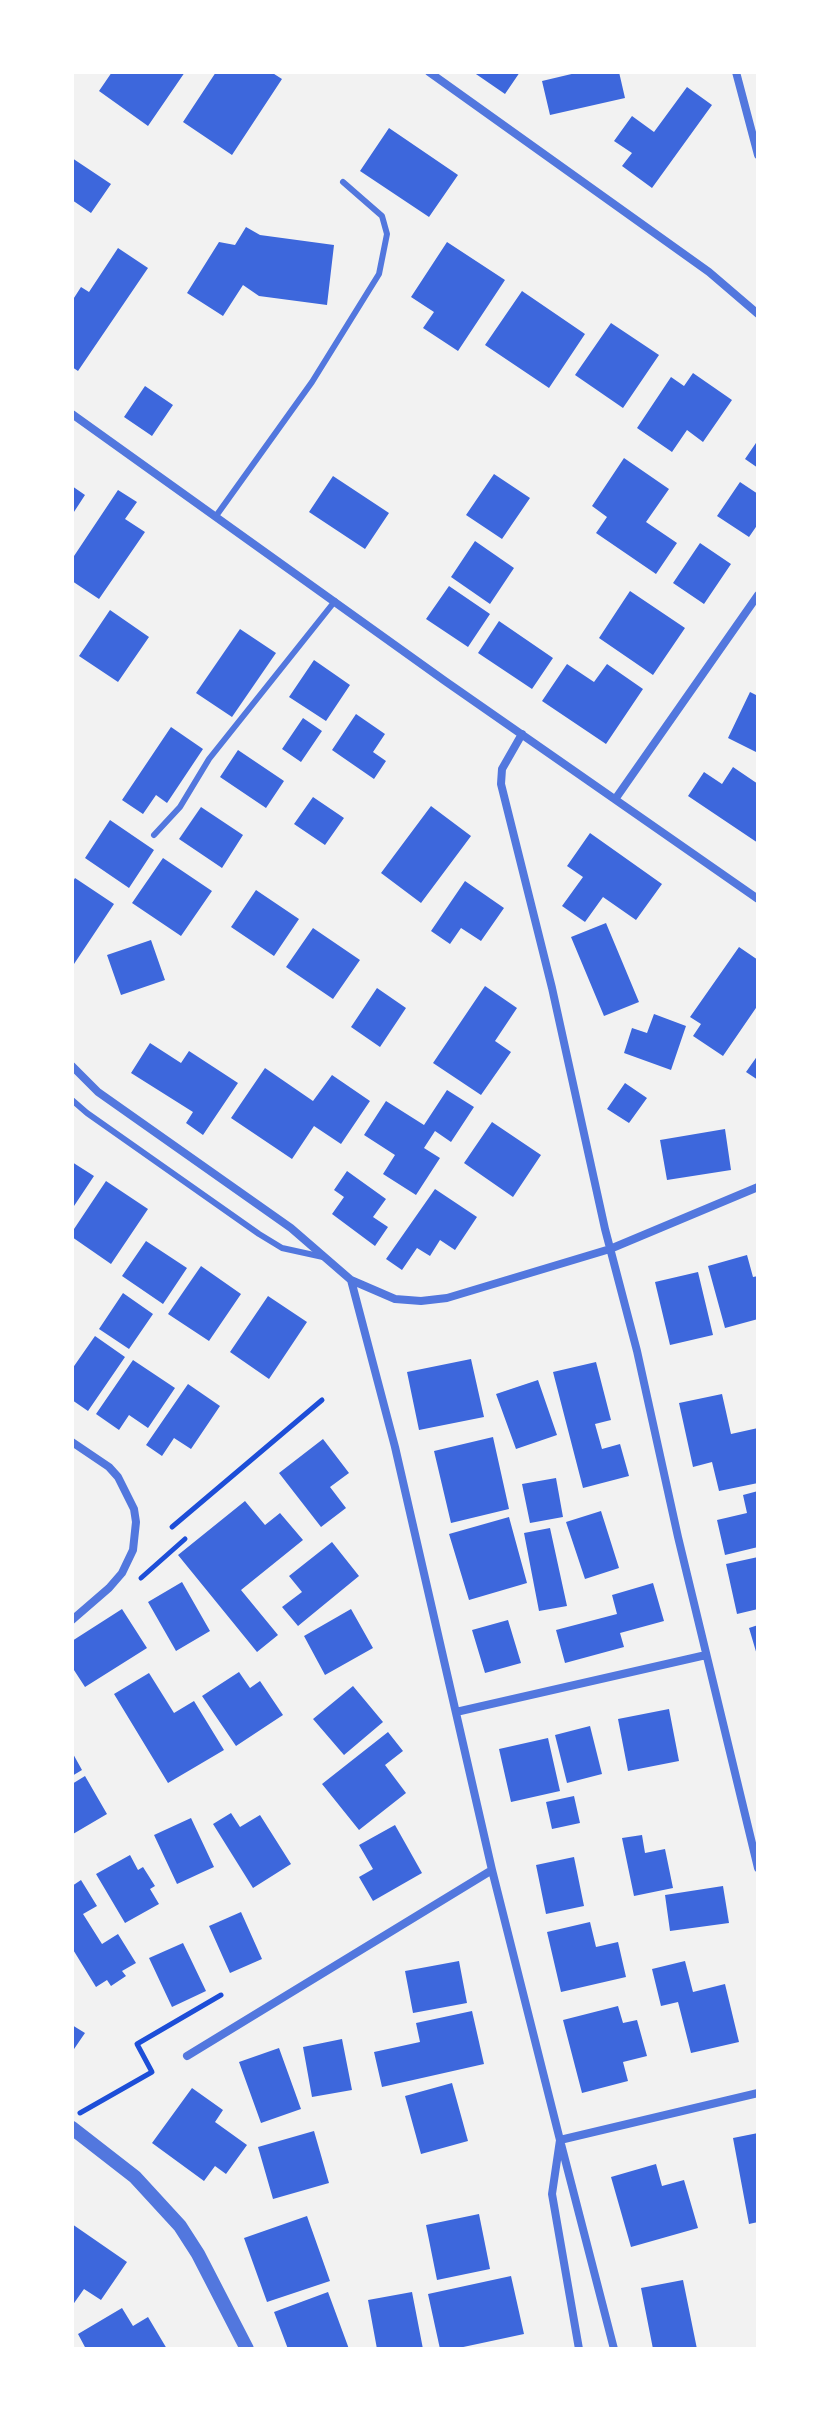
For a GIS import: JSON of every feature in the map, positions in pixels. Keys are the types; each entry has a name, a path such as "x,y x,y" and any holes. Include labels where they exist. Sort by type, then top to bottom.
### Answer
{"street":[{"path":"429,72 709,272 758,314"},
{"path":"736,72 753,119 758,155"},
{"path":"72,414 758,899"},
{"path":"616,798 758,595"},
{"path":"522,734 502,769 501,784 552,988 610,1249 637,1351 758,1868"},
{"path":"72,1066 98,1092 291,1228 351,1280 395,1299 421,1301 447,1298 610,1249 758,1187"},
{"path":"351,1280 395,1447 492,1870 614,2349"},
{"path":"72,1442 109,1467 125,1488 136,1522 133,1550 122,1573 72,1620"},
{"path":"456,1712 706,1655"},
{"path":"187,2056 492,1870"},
{"path":"560,2140 758,2093"},
{"path":"72,2128 135,2177 180,2226 198,2254 247,2349"},
{"path":"560,2140 552,2194 579,2349"}],"lane":[{"path":"216,516 312,382 379,274 387,234 382,216 343,182"},
{"path":"154,835 180,807 209,759 335,601"},
{"path":"72,1100 259,1234 282,1248 323,1257"}],"path":[{"path":"172,1527 322,1400"},
{"path":"139,1580 185,1539"},
{"path":"87,2109 152,2072 137,2044 221,1995"}],"building":[{"path":"112,72 185,72 148,126 99,91"},
{"path":"216,72 271,72 282,79 232,155 183,122"},
{"path":"473,72 520,72 505,94"},
{"path":"580,72 619,72 625,98 550,115 542,81"},
{"path":"687,87 712,105 652,188 622,166 632,153 614,141 632,116 654,132"},
{"path":"389,128 458,175 429,217 360,171"},
{"path":"72,158 111,184 91,213 72,200"},
{"path":"246,227 260,235 334,245 327,305 259,296 243,285 223,316 187,293 219,242 235,245"},
{"path":"447,242 505,280 458,351 423,328 434,312 411,297"},
{"path":"118,248 148,268 78,371 72,367 72,301 81,287 89,292"},
{"path":"522,291 585,334 549,388 485,345"},
{"path":"611,323 659,355 623,408 575,375"},
{"path":"693,373 732,400 703,442 687,430 672,452 637,428 671,377 684,386"},
{"path":"145,386 173,405 152,436 124,417"},
{"path":"758,440 758,468 745,459"},
{"path":"624,458 669,489 646,522 677,543 656,574 596,533 607,517 592,506"},
{"path":"494,474 530,498 502,539 466,515"},
{"path":"333,476 389,513 365,549 309,512"},
{"path":"740,482 758,494 758,524 749,537 717,516"},
{"path":"72,486 85,495 72,515"},
{"path":"118,490 137,502 125,519 145,532 99,599 72,581 72,559"},
{"path":"475,541 514,568 490,604 451,577"},
{"path":"700,543 731,564 704,604 673,583"},
{"path":"449,586 490,614 468,647 426,619"},
{"path":"630,591 685,628 653,675 599,638"},
{"path":"110,610 149,637 118,682 79,656"},
{"path":"499,621 553,658 532,689 478,653"},
{"path":"240,629 276,653 232,717 196,693"},
{"path":"314,660 350,685 326,721 289,697"},
{"path":"567,664 594,682 607,664 643,689 606,744 542,701"},
{"path":"750,692 758,696 758,753 728,738"},
{"path":"356,714 385,734 373,752 386,761 374,779 332,750"},
{"path":"303,718 322,731 301,762 282,749"},
{"path":"171,727 203,749 167,803 156,795 143,814 122,800"},
{"path":"238,750 284,781 266,808 220,777"},
{"path":"733,767 758,784 758,843 688,796 704,772 722,784"},
{"path":"313,797 344,818 325,845 294,824"},
{"path":"431,806 471,836 421,903 381,873"},
{"path":"201,807 243,835 222,868 179,839"},
{"path":"110,820 154,850 129,888 85,858"},
{"path":"590,833 662,884 636,920 603,897 585,922 562,906 583,877 567,866"},
{"path":"163,858 212,891 181,936 132,903"},
{"path":"75,878 114,904 72,967 72,883"},
{"path":"465,881 504,908 481,941 461,928 450,944 431,931"},
{"path":"256,890 299,919 274,956 231,927"},
{"path":"606,923 639,1002 604,1016 571,937"},
{"path":"313,928 360,960 333,999 286,967"},
{"path":"151,940 165,980 121,995 107,955"},
{"path":"739,947 758,960 758,1005 723,1056 693,1036 701,1024 690,1017"},
{"path":"485,986 517,1008 495,1041 511,1052 481,1095 433,1063"},
{"path":"377,988 406,1008 380,1047 351,1027"},
{"path":"654,1014 686,1026 671,1070 624,1053 632,1028 647,1033"},
{"path":"150,1043 181,1063 189,1051 238,1083 203,1135 186,1123 193,1112 131,1073"},
{"path":"758,1055 758,1080 746,1072"},
{"path":"265,1068 313,1101 332,1075 370,1101 341,1144 314,1126 292,1159 231,1118"},
{"path":"625,1083 647,1098 629,1123 607,1109"},
{"path":"447,1090 474,1107 451,1142 435,1131 424,1148 440,1158 416,1195 383,1174 395,1155 364,1135 386,1101 424,1125"},
{"path":"492,1122 541,1155 513,1197 464,1163"},
{"path":"725,1129 731,1170 667,1180 660,1140"},
{"path":"72,1162 94,1176 72,1209"},
{"path":"347,1171 386,1199 373,1217 388,1227 375,1246 332,1214 344,1197 334,1190"},
{"path":"106,1181 148,1209 111,1264 72,1237 72,1232"},
{"path":"435,1189 477,1217 455,1250 440,1240 430,1256 417,1248 402,1270 386,1259"},
{"path":"146,1241 187,1268 163,1304 122,1276"},
{"path":"747,1255 753,1277 758,1276 758,1319 725,1328 708,1266"},
{"path":"201,1266 241,1294 209,1341 168,1314"},
{"path":"698,1272 713,1335 670,1345 655,1282"},
{"path":"123,1293 153,1314 129,1349 99,1329"},
{"path":"268,1296 307,1322 269,1379 230,1352"},
{"path":"95,1336 125,1357 88,1411 72,1400 72,1369"},
{"path":"471,1359 484,1417 419,1430 407,1372"},
{"path":"133,1360 175,1388 148,1428 129,1415 119,1430 96,1414"},
{"path":"596,1362 611,1420 595,1424 602,1449 620,1444 629,1476 583,1488 553,1372"},
{"path":"538,1380 557,1435 516,1449 496,1394"},
{"path":"188,1384 220,1406 191,1449 174,1438 162,1456 146,1445"},
{"path":"722,1394 731,1434 758,1428 758,1483 719,1491 712,1462 693,1467 679,1403"},
{"path":"493,1437 509,1509 451,1523 434,1451"},
{"path":"323,1439 349,1473 330,1487 346,1508 321,1527 279,1473"},
{"path":"556,1478 563,1517 530,1523 522,1484"},
{"path":"758,1491 758,1547 725,1555 717,1520 747,1513 743,1495"},
{"path":"245,1501 265,1525 280,1513 303,1540 241,1590 278,1635 257,1652 178,1555"},
{"path":"601,1511 619,1568 585,1579 566,1522"},
{"path":"509,1517 527,1583 469,1600 449,1534"},
{"path":"550,1528 567,1606 539,1611 524,1533"},
{"path":"332,1542 359,1576 298,1626 282,1607 302,1592 289,1576"},
{"path":"758,1557 758,1609 737,1614 726,1564"},
{"path":"182,1582 210,1631 176,1651 148,1602"},
{"path":"653,1583 664,1621 620,1633 624,1647 565,1663 556,1630 617,1614 612,1595"},
{"path":"122,1609 147,1648 85,1687 72,1667 72,1641"},
{"path":"351,1609 373,1648 325,1675 304,1636"},
{"path":"508,1620 521,1663 485,1673 472,1630"},
{"path":"758,1625 758,1655 757,1655 749,1628"},
{"path":"239,1672 250,1688 260,1681 283,1715 236,1746 202,1696"},
{"path":"149,1673 174,1713 194,1701 224,1750 168,1783 114,1694"},
{"path":"353,1686 383,1722 344,1755 313,1719"},
{"path":"669,1709 679,1761 628,1771 618,1719"},
{"path":"590,1726 602,1774 567,1783 555,1735"},
{"path":"388,1732 403,1751 385,1765 406,1793 359,1830 322,1784"},
{"path":"548,1738 560,1791 511,1802 499,1749"},
{"path":"72,1752 82,1770 72,1776"},
{"path":"85,1776 107,1814 73,1834 72,1784"},
{"path":"574,1796 580,1823 552,1829 546,1802"},
{"path":"231,1813 240,1827 260,1815 291,1864 253,1888 213,1824"},
{"path":"191,1818 214,1867 177,1884 154,1835"},
{"path":"395,1825 422,1873 373,1901 359,1877 373,1869 359,1845"},
{"path":"642,1835 645,1853 665,1849 673,1888 634,1896 622,1838"},
{"path":"130,1855 138,1870 143,1867 155,1886 150,1889 159,1904 125,1923 96,1874"},
{"path":"574,1857 584,1906 546,1914 536,1865"},
{"path":"81,1880 97,1906 83,1914 102,1944 118,1934 136,1963 122,1971 126,1976 111,1986 107,1980 96,1987 72,1948 72,1886"},
{"path":"723,1886 729,1923 670,1931 665,1895"},
{"path":"241,1912 262,1959 230,1973 209,1926"},
{"path":"590,1922 596,1947 618,1942 626,1977 561,1992 547,1932"},
{"path":"183,1943 206,1991 172,2007 149,1958"},
{"path":"459,1961 467,2003 413,2013 405,1971"},
{"path":"685,1961 693,1992 725,1984 739,2042 691,2053 678,2002 661,2006 652,1969"},
{"path":"618,2006 623,2023 637,2020 647,2056 623,2062 628,2081 582,2093 563,2020"},
{"path":"472,2011 484,2064 382,2087 374,2052 420,2042 416,2023"},
{"path":"72,2025 85,2033 72,2052"},
{"path":"342,2039 352,2090 312,2097 303,2047"},
{"path":"279,2048 301,2109 261,2123 239,2062"},
{"path":"452,2083 468,2141 421,2154 405,2096"},
{"path":"192,2088 223,2110 215,2122 247,2145 226,2174 215,2166 204,2181 152,2143"},
{"path":"314,2131 329,2183 273,2199 258,2147"},
{"path":"758,2133 758,2222 749,2224 733,2138"},
{"path":"656,2164 662,2186 684,2180 698,2228 631,2247 611,2177"},
{"path":"479,2214 490,2269 437,2280 426,2225"},
{"path":"307,2216 330,2281 267,2302 244,2238"},
{"path":"72,2224 127,2262 101,2300 84,2289 72,2306"},
{"path":"511,2276 524,2334 454,2349 440,2349 428,2294"},
{"path":"683,2280 697,2349 653,2349 641,2288"},
{"path":"328,2292 349,2349 288,2349 274,2312"},
{"path":"412,2292 423,2349 377,2349 368,2300"},
{"path":"122,2308 133,2326 148,2317 167,2349 86,2349 78,2334"}]}
